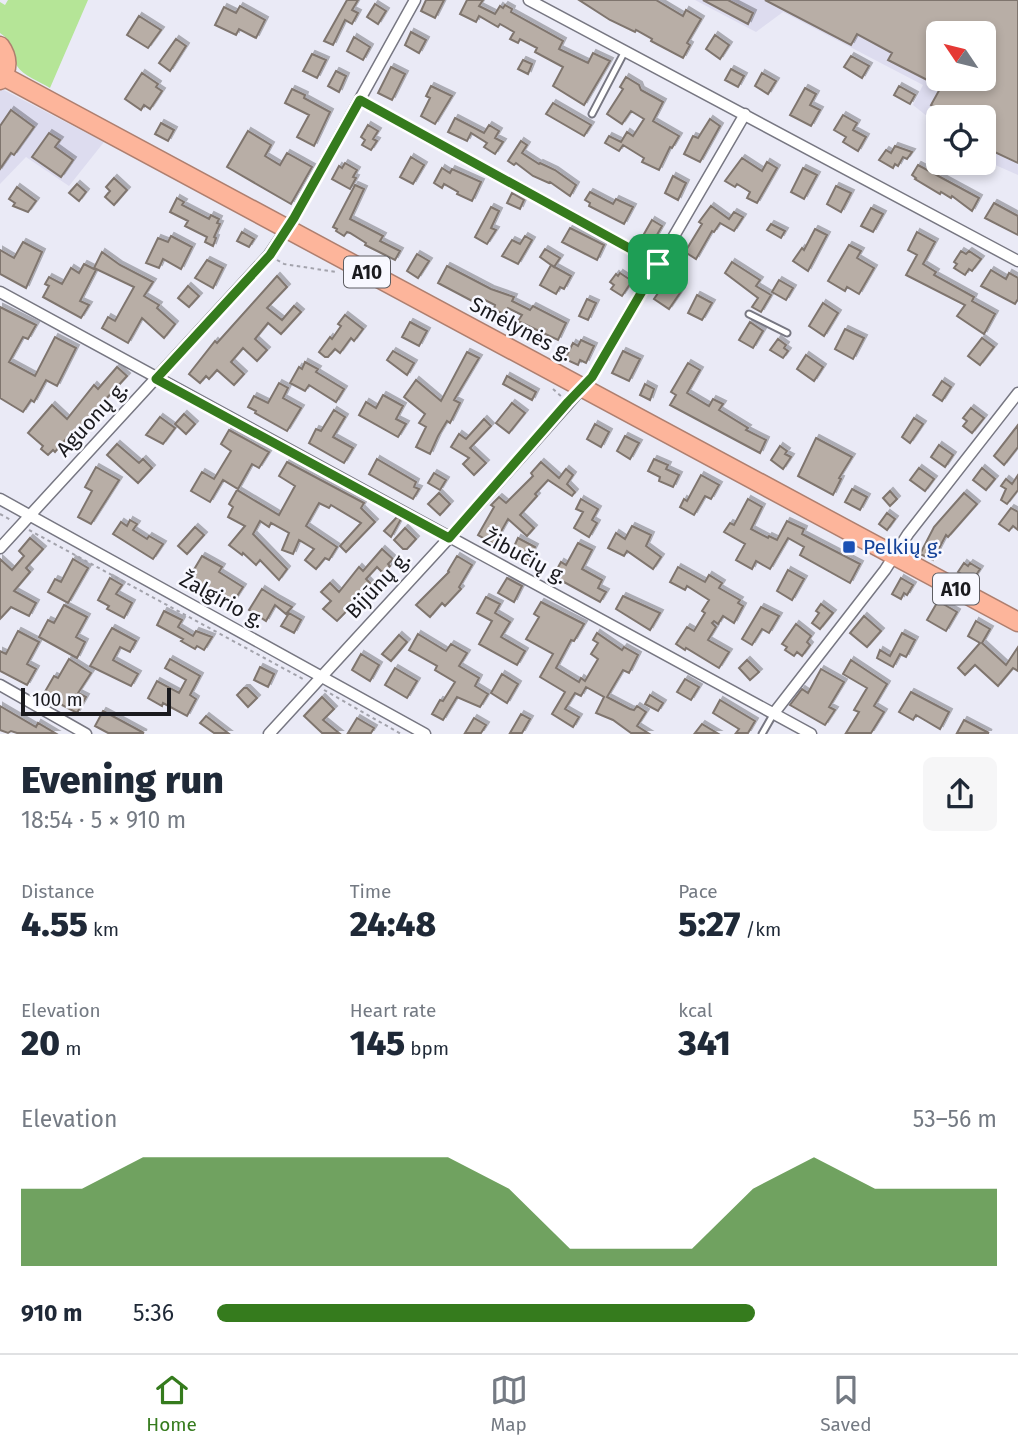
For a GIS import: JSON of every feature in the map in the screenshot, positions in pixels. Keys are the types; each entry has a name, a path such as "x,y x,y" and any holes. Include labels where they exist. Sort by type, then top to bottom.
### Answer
{"highway":[{"path":"0,46 6,58 1,78"},
{"name":"Smėlynės g.","path":"1,78 1018,622"}],"street":[{"name":"Aguonų g.","path":"0,548 261,266 287,229 415,0"},
{"path":"529,0 1018,261"},
{"path":"360,100 658,264"},
{"name":"Bijūnų g.","path":"269,733 449,538 592,377 745,114"},
{"name":"Žibučių g.","path":"0,292 811,733"},
{"path":"774,713 1018,393"},
{"name":"Žalgirio g.","path":"0,499 316,681 425,733"},
{"path":"0,685 86,733"}],"lane":[{"path":"592,114 625,51"},
{"path":"750,314 787,333"},
{"path":"762,733 774,713"}],"path":[{"path":"0,514 316,681 401,733"}],"shaded area":[{"path":"695,0 1018,0 1018,175 996,165 996,105 926,105 926,115 913,105 923,85 783,12 756,32"},
{"path":"0,88 104,142 69,186 26,157 0,184"}],"green space":[{"path":"8,0 88,0 50,88 20,70 11,45 0,33 0,2 5,5"}],"building":[{"path":"347,0 358,0 352,10 358,13 352,24 345,20 333,45 324,41"},
{"path":"426,0 444,0 435,18 421,11"},
{"path":"467,0 483,0 479,6 495,14 500,6 503,8 505,5 512,9 511,12 563,41 559,49 588,63 593,53 610,61 584,105 553,86 563,67 535,52 537,48 520,39 518,43 510,39 514,32 500,24 498,27 479,16 476,22 460,14"},
{"path":"579,0 656,0 683,16 686,10 701,19 687,43 690,45 683,58 636,30 635,32 610,20"},
{"path":"703,0 728,0 753,13 748,24"},
{"path":"765,0 1018,0 1018,163 996,153 996,105 931,105 939,91 996,91 996,21 926,21 926,79 888,60 892,53 857,34 851,45"},
{"path":"375,4 386,11 378,24 367,17"},
{"path":"240,6 265,20 256,38 239,29 236,35 215,25 224,7 236,13"},
{"path":"139,16 161,30 148,48 127,35"},
{"path":"411,32 426,40 419,53 405,45"},
{"path":"715,35 729,45 720,59 706,49"},
{"path":"354,37 370,47 363,60 347,51"},
{"path":"176,39 186,46 170,71 159,63"},
{"path":"312,54 326,60 317,78 303,71"},
{"path":"851,56 869,66 862,78 844,67"},
{"path":"523,60 532,64 528,74 518,69"},
{"path":"391,67 405,74 392,100 378,93"},
{"path":"731,69 744,76 738,87 725,80"},
{"path":"336,71 346,76 339,92 328,86"},
{"path":"142,73 158,84 156,87 162,91 150,109 144,105 141,110 125,99"},
{"path":"762,73 776,81 768,94 755,86"},
{"path":"626,77 639,85 641,90 663,102 653,121 679,136 672,148 670,147 659,170 642,162 644,158 623,145 619,151 605,143 609,136 621,142 627,132 633,136 644,119 631,111 622,124 607,114 623,89 620,87"},
{"path":"431,86 452,96 435,124 421,116 430,98 426,96"},
{"path":"899,86 915,95 910,104 894,95"},
{"path":"805,88 816,94 810,105 820,110 811,126 790,115"},
{"path":"292,89 330,112 314,146 297,137 309,115 285,103"},
{"path":"553,103 591,125 584,136 546,114"},
{"path":"11,110 34,127 0,169 0,126"},
{"path":"843,115 857,123 853,130 866,137 858,151 843,142 846,137 834,130"},
{"path":"455,118 484,133 489,125 499,131 495,138 503,142 495,154 484,147 487,143 471,133 467,141 448,132"},
{"path":"710,119 720,126 700,162 684,154 693,136 698,138"},
{"path":"161,123 174,130 168,141 155,134"},
{"path":"368,125 378,131 373,139 377,141 371,150 362,145 365,140 361,137"},
{"path":"248,131 271,145 265,156 280,165 287,153 312,167 291,204 227,167"},
{"path":"49,133 60,140 55,147 73,160 61,177 32,157"},
{"path":"521,141 527,145 522,153 555,170 576,185 570,196 550,182 533,176 516,163 514,165 508,161"},
{"path":"895,146 912,152 907,159 903,157 898,166 895,164 893,168 879,160 886,150 891,153"},
{"path":"411,157 424,165 413,184 400,177"},
{"path":"742,158 762,171 767,162 777,168 757,203 747,198 750,192 725,181"},
{"path":"345,163 357,170 350,189 332,179 339,166 342,168"},
{"path":"918,165 926,169 926,175 936,175 979,198 972,211 952,196 951,198 941,192 940,194 912,175"},
{"path":"442,168 450,173 452,169 481,182 472,201 444,184 442,188 434,183"},
{"path":"803,168 817,175 804,199 791,192"},
{"path":"673,176 686,183 678,200 665,193"},
{"path":"114,178 127,190 114,205 105,197 110,191 106,187"},
{"path":"77,184 86,192 79,201 69,193"},
{"path":"355,185 364,189 350,219 383,236 380,241 400,251 395,260 365,245 366,243 350,233 347,232 344,236 333,227"},
{"path":"836,186 851,193 841,212 827,204"},
{"path":"17,187 36,201 28,212 13,206 15,203 9,199"},
{"path":"590,192 613,204 616,199 633,207 624,224 589,206 590,203 585,200"},
{"path":"512,193 524,200 520,209 507,203"},
{"path":"177,198 184,202 182,205 209,219 211,215 219,219 213,246 205,242 207,237 185,226 188,221 170,212"},
{"path":"994,203 1018,216 1018,235 985,218"},
{"path":"711,206 729,219 734,212 743,217 734,231 720,223 714,232 712,231 696,259 685,252 702,224 699,222"},
{"path":"491,207 499,211 491,228 496,230 487,244 475,237"},
{"path":"871,208 883,214 873,232 861,226"},
{"path":"652,220 662,226 654,240 644,234"},
{"path":"771,224 785,231 781,238 767,230"},
{"path":"570,228 604,245 597,260 562,242"},
{"path":"815,229 827,235 808,271 793,261 802,248 804,250"},
{"path":"242,232 254,239 249,247 237,241"},
{"path":"917,232 935,242 923,264 936,272 934,275 974,297 972,301 995,314 984,334 957,316 965,305 906,275 917,255 908,250"},
{"path":"171,236 192,247 181,269 163,259 159,268 146,263 158,238 168,242"},
{"path":"525,236 532,240 518,264 502,256 512,240 520,244"},
{"path":"23,242 42,252 26,288 0,274 0,250 14,258"},
{"path":"849,245 861,251 857,258 874,268 859,294 847,287 845,291 828,281"},
{"path":"545,249 560,258 554,267 540,257"},
{"path":"961,251 966,254 969,251 981,259 972,271 969,269 965,275 954,268 957,264 954,262"},
{"path":"102,252 153,282 144,296 159,305 157,308 175,324 164,338 142,318 128,343 102,328 108,317 115,321 134,287 94,268"},
{"path":"417,254 429,261 418,278 407,271"},
{"path":"207,260 223,268 213,288 195,278"},
{"path":"732,262 760,280 756,286 771,295 761,312 752,307 758,298 725,273"},
{"path":"84,264 96,270 80,301 89,305 81,318 43,297 49,286 45,284 49,277 62,284 71,268 79,273"},
{"path":"551,265 571,276 564,289 560,287 556,294 540,285"},
{"path":"447,266 491,289 514,297 512,301 530,310 533,306 566,323 558,340 518,321 522,315 508,308 505,315 494,309 495,305 481,298 480,301 475,299 474,302 438,283"},
{"path":"991,270 1006,279 1009,273 1018,278 1018,299 1015,304 981,286"},
{"path":"620,273 632,281 622,296 611,289 614,285 610,282"},
{"path":"277,276 287,287 267,308 282,320 294,306 301,312 281,334 268,323 255,339 267,350 257,361 243,348 231,362 244,374 234,385 217,370 209,379 206,376 200,383 189,374 215,341 217,343"},
{"path":"667,280 682,290 669,309 654,299"},
{"path":"779,280 793,288 786,300 772,292"},
{"path":"188,286 199,296 189,307 178,298"},
{"path":"697,295 712,303 702,320 688,313"},
{"path":"587,299 596,303 588,320 579,316"},
{"path":"823,303 838,313 824,336 809,326"},
{"path":"0,307 36,325 28,339 23,337 9,362 35,376 55,337 76,348 57,386 46,380 34,402 31,400 23,412 0,398"},
{"path":"345,315 363,329 354,341 351,338 340,353 335,349 325,357 319,352 330,337 332,339"},
{"path":"410,322 427,331 419,346 402,337"},
{"path":"750,322 763,331 753,348 739,340"},
{"path":"845,329 864,338 853,359 835,349"},
{"path":"982,338 994,347 980,365 968,356"},
{"path":"778,339 786,345 784,348 788,351 783,358 770,350"},
{"path":"581,340 594,346 586,363 580,360 578,365 565,359 573,343 578,346"},
{"path":"393,351 414,363 407,375 387,360"},
{"path":"623,351 640,359 629,381 612,373"},
{"path":"467,352 479,358 454,400 460,403 450,423 447,421 430,454 416,447 426,427 419,423 425,414 404,397 416,380 441,401"},
{"path":"806,355 823,367 814,381 797,369"},
{"path":"305,362 344,389 336,402 309,385 305,391 290,383"},
{"path":"688,363 700,370 687,393 709,406 713,399 723,404 719,410 748,428 746,430 766,440 760,453 670,405 676,395 671,392"},
{"path":"117,367 127,376 74,434 72,432 55,452 53,450 48,455 41,449 43,446 28,433 52,405 67,419 94,385 98,389"},
{"path":"507,376 536,392 532,400 503,384"},
{"path":"942,381 951,387 942,401 933,395"},
{"path":"279,383 288,388 283,398 301,408 287,431 248,407 254,396 268,403"},
{"path":"645,384 654,389 650,400 640,395"},
{"path":"383,395 403,406 396,419 406,424 398,437 359,415 366,402 376,408"},
{"path":"512,403 525,413 509,433 496,423"},
{"path":"971,408 984,418 972,433 963,426 967,421 963,418"},
{"path":"334,410 345,417 333,437 353,448 344,463 309,443 316,429 321,431"},
{"path":"184,414 195,424 186,434 175,424"},
{"path":"160,417 175,428 163,444 146,435"},
{"path":"914,418 923,424 910,443 902,437"},
{"path":"484,419 491,426 470,448 486,463 474,475 463,464 469,458 451,447 459,434 466,439"},
{"path":"595,424 609,432 601,447 587,439"},
{"path":"1018,425 1018,447 1004,465 994,456"},
{"path":"229,430 269,452 259,468 252,464 238,489 223,480 210,502 191,491 202,472 214,479 231,451 221,444"},
{"path":"625,436 639,443 630,459 617,451"},
{"path":"816,438 852,457 839,478 841,479 833,495 798,476"},
{"path":"117,444 139,463 143,459 152,468 138,483 107,455"},
{"path":"939,445 953,455 945,467 931,457"},
{"path":"780,446 787,451 785,454 791,457 783,469 771,460"},
{"path":"377,459 416,482 414,487 419,489 413,499 369,474"},
{"path":"654,459 668,465 666,469 679,475 673,487 659,481 660,477 648,471"},
{"path":"287,462 364,503 361,508 375,522 346,552 340,546 361,523 331,505 329,508 319,503 306,526 337,547 329,560 325,558 316,569 305,560 314,549 299,540 293,554 282,550 289,533 271,523 269,527 260,521 253,534 287,569 279,580 260,560 256,565 229,545 245,526 228,517 233,507 229,504 237,490 279,515 295,486 279,476"},
{"path":"541,462 559,478 566,469 573,475 567,484 575,492 572,496 548,480 520,515 534,528 527,536 508,519 494,544 478,535 494,507 491,505 499,497 506,503 533,476 531,473"},
{"path":"96,467 119,480 91,524 78,517 92,491 85,487"},
{"path":"919,468 934,479 925,491 910,480"},
{"path":"982,468 995,479 986,490 973,480"},
{"path":"434,473 446,480 440,490 428,483"},
{"path":"701,475 719,485 711,499 705,496 694,515 680,507 684,499 687,501"},
{"path":"1018,475 1018,490 1007,504 1001,500 1006,489 1001,486 1006,479 1012,484"},
{"path":"852,489 867,497 860,510 845,502"},
{"path":"890,491 897,499 890,506 883,498"},
{"path":"439,493 450,504 440,515 428,504"},
{"path":"964,493 977,504 948,537 946,535 933,560 920,554 934,527"},
{"path":"581,499 598,509 592,520 597,523 589,537 574,528 583,512 576,509"},
{"path":"748,499 762,507 751,529 777,540 787,521 804,529 802,534 860,564 850,583 800,555 804,547 788,538 770,569 756,561 752,569 736,560 745,544 724,532 730,523 734,525"},
{"path":"1011,508 1018,512 1018,530 1013,526 1009,531 999,524"},
{"path":"887,513 895,519 887,530 879,524"},
{"path":"397,517 401,519 391,537 384,531"},
{"path":"130,520 137,524 133,530 147,539 149,536 163,544 153,559 113,534 121,522 127,526"},
{"path":"632,526 651,535 646,546 661,557 653,569 627,551 624,556 608,548 616,533 625,539"},
{"path":"195,527 204,535 187,554 178,546"},
{"path":"405,528 416,539 407,549 403,549 394,540"},
{"path":"30,538 43,549 26,568 30,572 14,591 36,603 29,616 11,607 0,619 0,559 12,570 24,556 19,551"},
{"path":"518,538 535,547 527,562 511,553"},
{"path":"578,543 592,550 582,569 602,580 598,588 606,592 600,602 553,576 561,562 566,565"},
{"path":"382,549 393,559 388,564 390,566 383,573 377,567 366,579 372,585 337,621 323,609 331,601 321,592 330,583 339,592 359,567 363,571"},
{"path":"202,556 222,567 219,572 243,587 232,604 189,578"},
{"path":"457,556 472,565 459,587 461,589 445,606 442,603 430,617 416,605 449,572"},
{"path":"73,559 88,568 68,603 48,592 55,579 61,582"},
{"path":"964,563 968,566 970,563 980,569 971,583 958,572"},
{"path":"678,567 705,582 709,575 722,583 719,588 740,600 738,603 743,606 734,623 723,616 718,624 714,621 712,623 716,627 708,640 729,652 719,668 676,644 687,627 694,631 709,600 687,586 685,590 670,582"},
{"path":"788,570 804,579 792,600 777,591"},
{"path":"110,578 122,585 116,594 132,603 124,618 107,609 109,606 98,600"},
{"path":"507,578 522,586 514,602 498,593"},
{"path":"901,578 913,585 901,599 892,594"},
{"path":"262,589 292,607 286,614 275,605 266,621 249,610"},
{"path":"623,596 660,613 650,630 616,609"},
{"path":"486,597 500,604 495,613 510,622 501,637 525,651 517,665 479,644 492,621 477,613"},
{"path":"938,601 957,612 946,631 927,620"},
{"path":"541,602 584,624 574,641 571,640 556,668 579,682 581,678 585,681 598,659 591,654 598,643 593,640 597,633 622,650 624,647 638,655 629,673 623,670 607,697 630,709 634,710 637,706 646,712 637,726 648,733 631,733 613,720 596,713 604,697 586,687 581,696 575,693 565,709 579,717 573,727 552,714 565,692 540,677 553,654 526,639 539,617 534,614"},
{"path":"821,604 833,613 820,629 812,623"},
{"path":"64,605 87,617 76,637 85,642 77,658 39,637 48,620 54,623"},
{"path":"761,607 779,616 769,633 762,629 752,645 742,639"},
{"path":"164,611 182,620 178,627 193,636 196,631 212,637 204,650 197,646 195,649 157,625"},
{"path":"289,613 301,620 294,633 281,626"},
{"path":"864,616 881,631 867,647 850,633"},
{"path":"976,621 990,629 982,643 1006,665 1018,647 1018,671 1013,668 998,686 975,665 965,675 958,668 980,643 968,636"},
{"path":"796,624 811,636 807,642 810,645 802,656 797,652 794,656 785,650 787,647 782,644"},
{"path":"112,628 136,641 130,652 120,647 113,660 138,674 131,686 90,666"},
{"path":"18,631 39,642 27,664 36,669 27,685 0,671 0,651 6,654"},
{"path":"902,633 915,640 906,657 900,654 893,667 877,658 880,650 890,656"},
{"path":"418,634 446,651 451,644 467,653 459,666 479,678 475,686 488,694 480,707 457,697 443,720 432,714 455,682 435,670 437,666 409,650"},
{"path":"399,635 407,642 391,661 382,654"},
{"path":"361,654 379,665 370,681 352,670"},
{"path":"69,659 91,673 78,693 86,697 77,713 43,695 54,676 58,678"},
{"path":"170,659 200,676 190,695 196,699 187,716 148,698 157,681 179,693 186,680 165,668"},
{"path":"747,660 759,672 750,680 739,668"},
{"path":"851,660 887,684 874,706 884,712 871,733 846,733 859,712 854,710 867,688 843,674"},
{"path":"260,667 274,674 268,687 254,680"},
{"path":"395,668 417,681 407,698 385,685"},
{"path":"821,669 844,682 829,707 835,710 825,725 790,705 802,689 808,693"},
{"path":"502,674 518,684 507,703 491,693"},
{"path":"685,679 699,687 691,700 677,692"},
{"path":"244,688 257,698 248,707 237,695"},
{"path":"911,692 949,712 940,729 916,715 913,720 899,712"},
{"path":"650,695 663,703 658,711 645,704"},
{"path":"322,697 334,709 323,720 339,733 322,733 304,716"},
{"path":"720,700 755,721 748,733 736,733 739,729 713,713"},
{"path":"0,706 36,727 38,723 55,733 8,733 0,730"},
{"path":"103,711 144,733 108,733 95,726"},
{"path":"521,714 530,719 522,733 510,733"},
{"path":"206,716 228,733 214,733 200,723"},
{"path":"357,718 374,728 371,733 348,733"},
{"path":"474,718 486,725 481,733 465,733"},
{"path":"964,720 989,733 957,733"},
{"path":"702,724 717,733 695,733"}],"place":[{"name":"Pelkių g.","path":"849,547"}],"route":[{"path":"360,100 658,264 592,377 449,538 156,379 270,255 294,218 360,100"}]}
